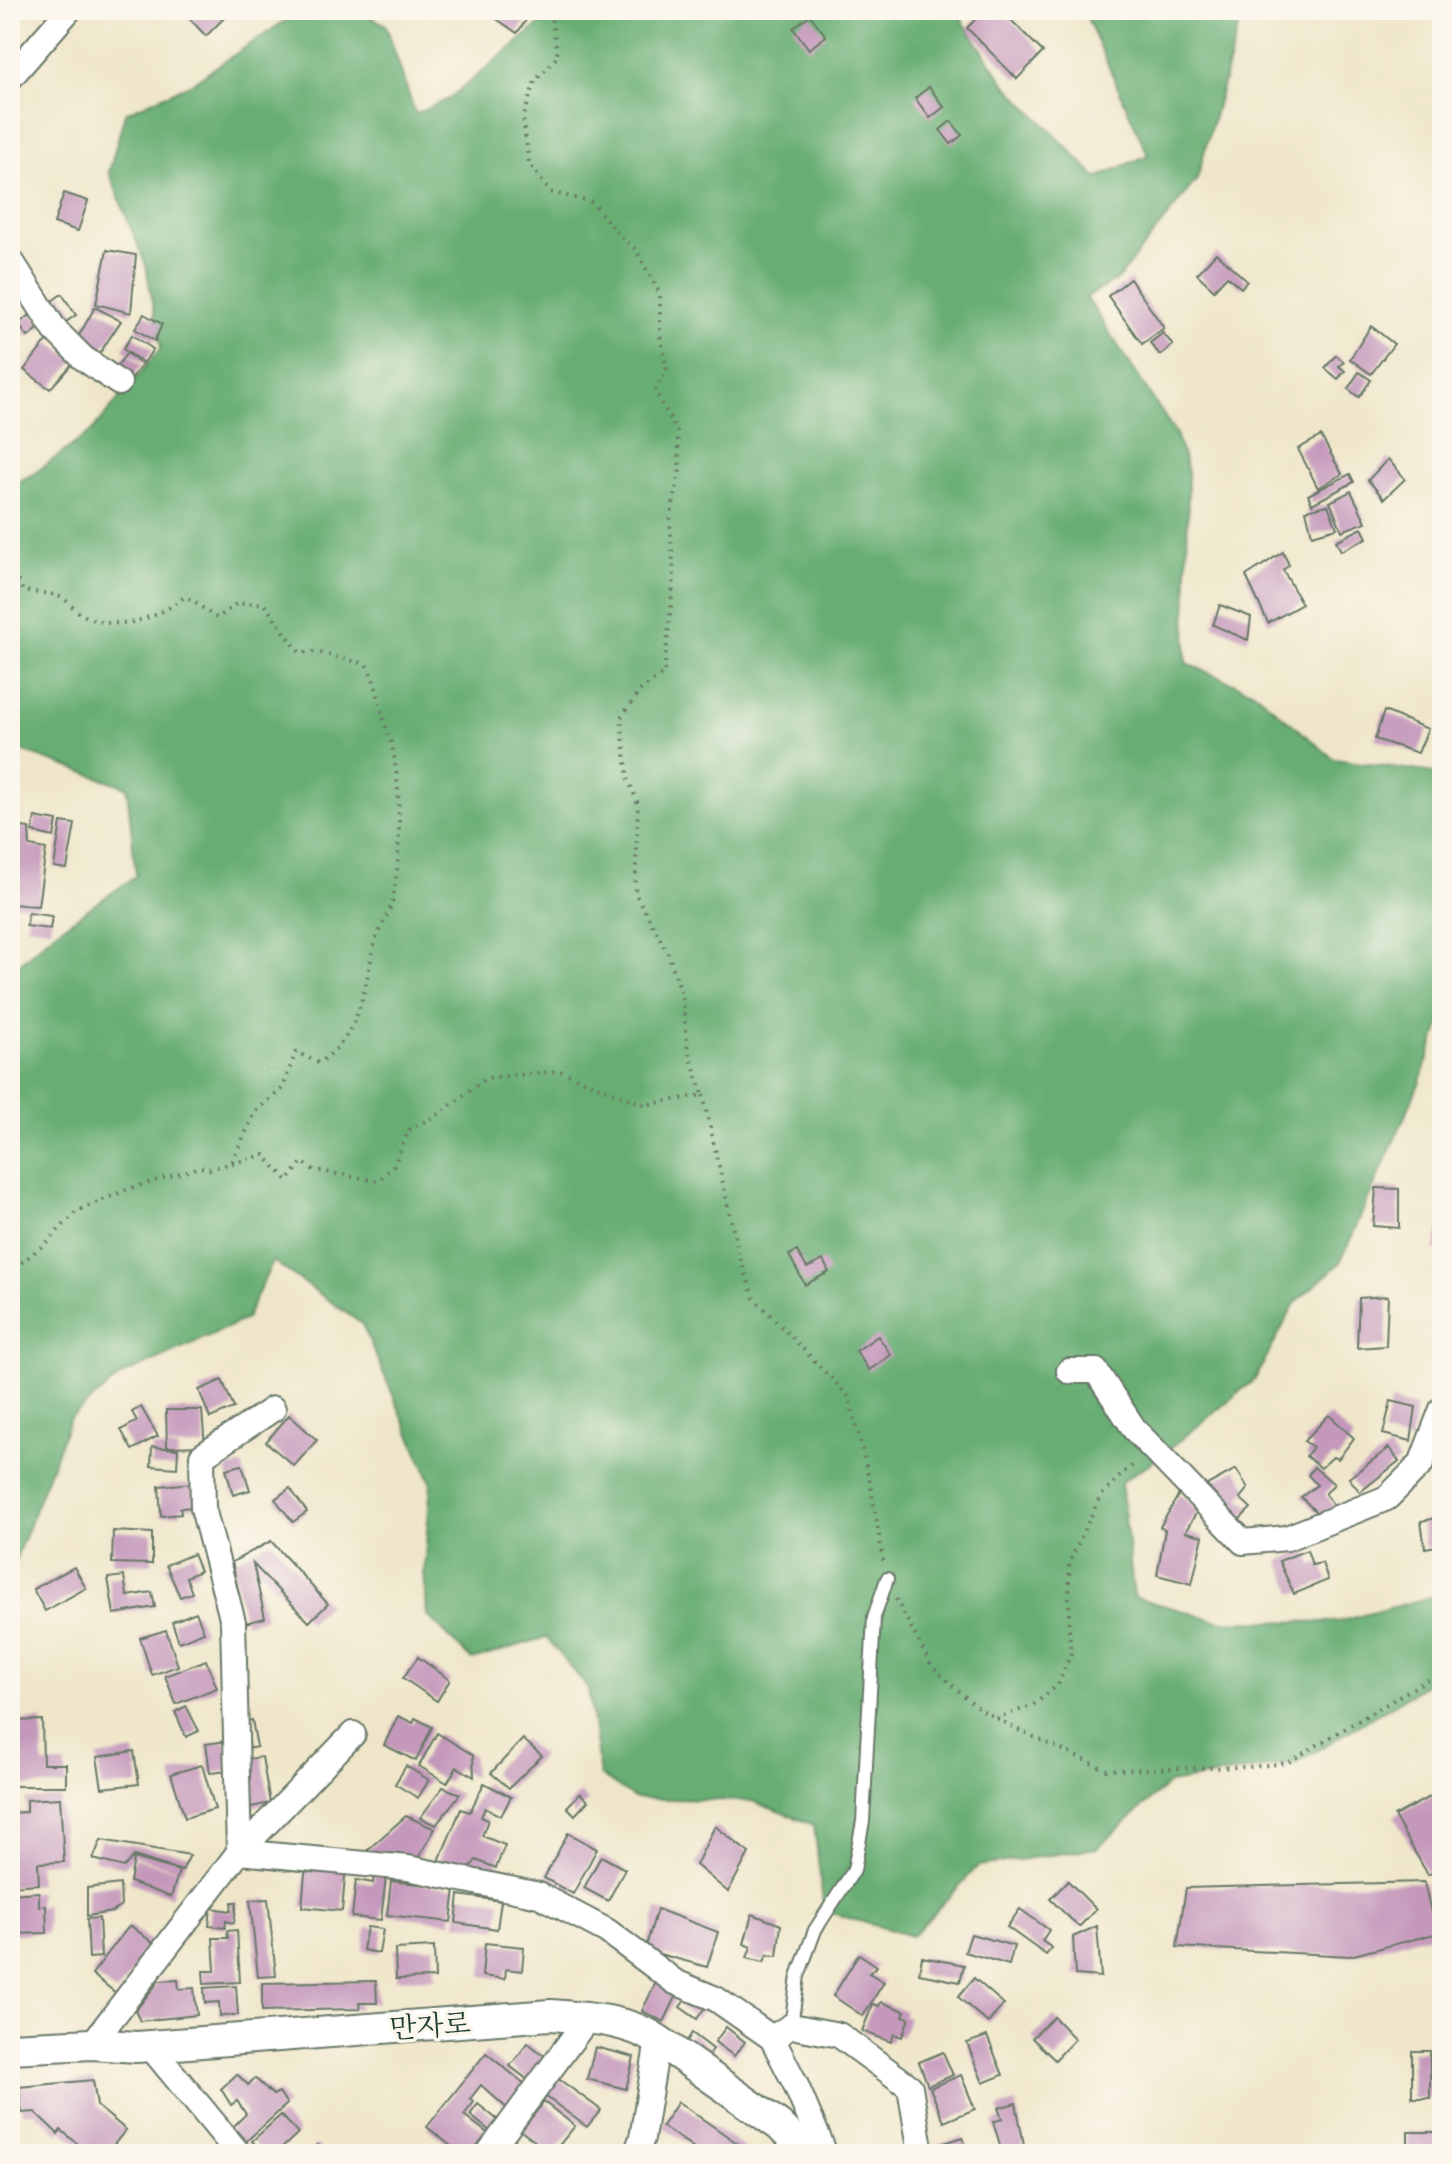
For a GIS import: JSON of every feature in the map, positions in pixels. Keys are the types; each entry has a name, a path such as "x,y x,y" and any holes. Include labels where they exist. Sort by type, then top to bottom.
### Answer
{"street":[{"path":"10,78 69,10"},
{"path":"10,259 55,330 83,358 119,383"},
{"path":"1069,1371 1096,1371 1135,1430 1243,1542 1287,1538 1387,1498 1421,1464 1442,1409"},
{"path":"239,1852 233,1622 203,1508 202,1456 273,1409"},
{"path":"92,2044 239,1852 353,1734"},
{"path":"239,1852 408,1868 539,1895 607,1931 675,1982 782,2032 839,2035 910,2087 921,2154"},
{"name":"만자로","path":"10,2048 92,2044 150,2046 550,2015 602,2018 649,2034 779,2125 808,2154"},
{"path":"488,2154 588,2018"},
{"path":"782,2032 795,2083 825,2154"},
{"path":"636,2154 642,2138 658,2040"},
{"path":"150,2046 239,2154"}],"lane":[{"path":"782,2032 815,1930 854,1870 863,1821 874,1617 887,1579"}],"path":[{"path":"559,10 551,17 558,56 535,81 523,119 529,163 550,192 592,202 636,250 660,294 660,335 667,370 655,391 677,431 680,470 670,520 674,577 664,673 641,690 621,717 628,779 638,804 635,893 668,953 682,995 688,1050 703,1095 739,1255 754,1298 849,1397 870,1482 887,1579 901,1611 931,1665 956,1689 996,1718 1107,1770 1274,1764 1294,1760 1442,1671"},
{"path":"10,506 14,509 10,556 14,574 23,591 61,597 79,613 103,624 121,624 144,618 172,607 184,597 197,601 205,612 217,618 236,604 263,603 300,653 317,652 366,664 374,678 392,745 397,782 399,819 391,905 375,940 362,1002 336,1052 319,1063 296,1052 282,1089 256,1111 231,1163"},
{"path":"10,1308 17,1266 45,1244 77,1211 128,1189 200,1167 209,1169 264,1155 288,1181 302,1162 314,1170 378,1181 394,1165 409,1130 441,1113 486,1078 560,1071 645,1105 703,1095"},
{"path":"996,1718 1032,1706 1058,1685 1071,1653 1069,1563 1100,1497 1127,1469 1154,1451"}],"green space":[{"path":"301,10 356,10 386,25 415,114 449,99 546,19 550,10 955,10 1006,85 1097,178 1148,155 1087,18 1087,10 1243,10 1197,179 1117,280 1086,297 1176,434 1188,472 1186,663 1254,692 1334,759 1442,774 1442,1020 1419,1084 1340,1263 1295,1303 1255,1379 1161,1456 1121,1482 1134,1597 1218,1621 1337,1622 1442,1594 1442,1675 1296,1763 1169,1783 1097,1848 978,1866 912,1936 824,1911 814,1825 752,1801 634,1798 600,1775 588,1688 546,1637 472,1660 427,1615 424,1570 431,1482 362,1324 273,1261 246,1319 122,1375 70,1418 10,1574 10,972 55,932 136,876 127,787 10,747 10,486 35,473 92,431 161,348 146,266 109,172 125,113 192,83"}],"building":[{"path":"192,10 232,10 206,36 187,16"},
{"path":"499,10 533,10 517,33 494,17"},
{"path":"984,10 1001,10 1043,52 1017,79 967,28"},
{"path":"810,15 826,36 809,49 793,28"},
{"path":"10,42 20,49 10,63"},
{"path":"929,87 944,107 930,118 915,98"},
{"path":"951,121 962,135 951,144 940,130"},
{"path":"64,193 88,201 78,231 54,223"},
{"path":"107,250 136,255 131,313 96,304"},
{"path":"1216,253 1247,281 1241,288 1227,276 1214,290 1197,274"},
{"path":"1130,279 1164,328 1142,344 1108,296"},
{"path":"62,294 76,315 60,326 46,305"},
{"path":"95,307 121,321 99,354 77,339"},
{"path":"34,312 43,325 28,337 18,324"},
{"path":"144,314 162,324 155,341 135,329"},
{"path":"1371,326 1394,344 1371,374 1350,359"},
{"path":"1163,333 1173,345 1160,355 1150,343"},
{"path":"132,335 153,349 144,363 123,349"},
{"path":"47,341 75,361 50,389 24,370"},
{"path":"127,353 142,365 128,383 113,371"},
{"path":"1336,355 1344,362 1339,366 1345,371 1338,379 1325,368"},
{"path":"1359,372 1371,380 1359,397 1348,389"},
{"path":"1321,436 1342,474 1318,488 1298,449"},
{"path":"1388,459 1405,479 1384,499 1368,480"},
{"path":"1350,474 1354,482 1312,504 1308,495"},
{"path":"1351,491 1366,522 1342,531 1330,502"},
{"path":"1328,505 1337,528 1312,535 1306,510"},
{"path":"1362,528 1367,538 1341,551 1336,541"},
{"path":"1283,552 1289,565 1283,570 1302,604 1268,623 1246,576"},
{"path":"1220,605 1251,617 1248,640 1213,625"},
{"path":"1384,711 1428,729 1418,753 1375,739"},
{"path":"35,817 57,821 54,837 32,832"},
{"path":"61,822 75,824 67,869 54,867"},
{"path":"10,825 29,828 30,846 46,849 38,906 10,904"},
{"path":"28,913 52,916 50,929 26,926"},
{"path":"1376,1188 1399,1189 1399,1228 1373,1226"},
{"path":"1442,1221 1442,1252 1434,1250"},
{"path":"797,1251 807,1268 823,1260 829,1272 805,1285 789,1255"},
{"path":"1388,1296 1386,1346 1357,1348 1359,1298"},
{"path":"878,1336 891,1355 869,1370 856,1351"},
{"path":"222,1380 234,1408 210,1418 199,1390"},
{"path":"1391,1401 1416,1407 1411,1441 1383,1434"},
{"path":"141,1407 158,1436 132,1450 121,1430 137,1421 132,1412"},
{"path":"166,1410 202,1410 205,1446 167,1447"},
{"path":"289,1415 317,1440 294,1466 266,1442"},
{"path":"1329,1415 1354,1438 1338,1459 1333,1457 1321,1468 1306,1456 1313,1447 1304,1441"},
{"path":"152,1447 178,1449 177,1468 151,1466"},
{"path":"1389,1448 1399,1461 1360,1492 1349,1478"},
{"path":"242,1465 250,1490 233,1495 226,1469"},
{"path":"1314,1467 1334,1484 1325,1494 1336,1508 1321,1517 1301,1497 1317,1485 1308,1475"},
{"path":"1236,1469 1248,1488 1240,1498 1251,1508 1234,1525 1198,1490"},
{"path":"195,1483 197,1507 180,1508 181,1514 161,1516 159,1486"},
{"path":"290,1488 307,1512 293,1522 275,1499"},
{"path":"1179,1494 1198,1510 1185,1532 1203,1536 1192,1584 1157,1575 1165,1530 1160,1527"},
{"path":"1442,1517 1442,1545 1425,1548 1421,1521"},
{"path":"113,1531 152,1533 152,1564 112,1563"},
{"path":"271,1541 328,1604 309,1622 253,1564 265,1618 245,1623 232,1562"},
{"path":"1307,1550 1312,1565 1322,1563 1328,1580 1294,1594 1279,1561"},
{"path":"193,1554 200,1571 186,1577 192,1593 180,1597 166,1565"},
{"path":"74,1567 86,1588 45,1611 33,1589"},
{"path":"124,1576 127,1596 152,1592 155,1607 114,1614 108,1578"},
{"path":"196,1612 204,1632 179,1642 172,1622"},
{"path":"166,1630 178,1666 152,1675 140,1638"},
{"path":"418,1657 450,1680 437,1701 403,1678"},
{"path":"206,1660 217,1688 176,1704 165,1676"},
{"path":"186,1706 199,1731 186,1737 175,1712"},
{"path":"398,1716 413,1723 415,1718 432,1727 416,1761 384,1745"},
{"path":"42,1720 43,1764 66,1764 66,1786 14,1786 13,1721"},
{"path":"252,1720 257,1747 242,1750 237,1723"},
{"path":"437,1733 473,1755 474,1777 457,1767 447,1783 419,1766"},
{"path":"523,1739 542,1756 509,1788 491,1773"},
{"path":"226,1741 230,1771 210,1773 206,1744"},
{"path":"134,1751 139,1784 102,1788 97,1757"},
{"path":"262,1757 270,1803 247,1808 240,1760"},
{"path":"202,1765 215,1809 185,1818 171,1774"},
{"path":"406,1766 429,1780 418,1798 395,1784"},
{"path":"484,1783 511,1797 501,1816 485,1808 481,1817 488,1820 482,1836 505,1845 496,1868 476,1860 465,1874 438,1863 461,1809 470,1812"},
{"path":"443,1787 460,1794 436,1825 420,1818"},
{"path":"1442,1790 1442,1867 1428,1875 1394,1816"},
{"path":"580,1793 588,1801 575,1815 567,1807"},
{"path":"60,1798 64,1862 38,1863 39,1884 10,1886 10,1813 26,1812 26,1800"},
{"path":"406,1816 435,1829 417,1860 365,1852"},
{"path":"715,1826 749,1853 728,1892 696,1865"},
{"path":"568,1833 597,1849 573,1894 544,1878"},
{"path":"101,1840 190,1855 182,1871 134,1856 124,1867 93,1859"},
{"path":"601,1856 625,1869 608,1901 584,1888"},
{"path":"134,1858 179,1871 171,1897 130,1882"},
{"path":"306,1862 346,1866 342,1911 302,1907"},
{"path":"374,1874 386,1876 381,1920 352,1917 356,1880 373,1883"},
{"path":"391,1881 455,1888 451,1922 387,1915"},
{"path":"1068,1881 1096,1909 1079,1927 1050,1899"},
{"path":"1424,1882 1431,1912 1442,1926 1442,1932 1350,1956 1177,1947 1186,1888"},
{"path":"120,1884 121,1906 112,1912 87,1916 87,1888"},
{"path":"39,1892 39,1907 46,1905 47,1933 10,1934 10,1894"},
{"path":"459,1895 501,1901 497,1929 456,1923"},
{"path":"268,1899 276,1976 258,1977 250,1900"},
{"path":"232,1902 237,1902 234,1923 226,1921 225,1928 209,1926 211,1908 231,1911"},
{"path":"657,1909 718,1932 707,1967 645,1950"},
{"path":"1020,1909 1049,1930 1042,1941 1052,1948 1046,1955 1007,1927"},
{"path":"752,1914 781,1925 777,1956 767,1955 764,1962 747,1958 751,1947 744,1944"},
{"path":"99,1918 101,1957 89,1958 87,1919"},
{"path":"130,1925 154,1944 116,1993 92,1974"},
{"path":"1097,1926 1101,1977 1075,1975 1073,1937"},
{"path":"367,1927 383,1929 379,1953 363,1950"},
{"path":"237,1930 240,1982 204,1984 203,1971 215,1971 213,1938 228,1938 227,1931"},
{"path":"971,1934 1014,1946 1009,1965 965,1952"},
{"path":"485,1943 524,1947 522,1971 506,1969 505,1979 482,1976"},
{"path":"434,1947 435,1978 396,1979 395,1949"},
{"path":"859,1954 877,1966 869,1973 884,1982 863,2016 833,1996"},
{"path":"922,1957 964,1965 960,1982 919,1974"},
{"path":"974,1978 1004,2004 988,2023 958,1997"},
{"path":"178,1980 179,1989 194,1988 197,2015 140,2021 135,2011 159,1981"},
{"path":"376,1981 377,2003 359,2003 360,2009 262,2011 262,1983"},
{"path":"656,1982 678,1993 664,2022 642,2011"},
{"path":"236,1986 238,2015 220,2016 219,2002 205,2003 204,1988"},
{"path":"689,1995 705,2007 697,2019 680,2007"},
{"path":"881,2002 905,2011 903,2016 909,2018 902,2037 894,2034 891,2042 862,2031 873,2004 879,2006"},
{"path":"1054,2017 1075,2039 1055,2060 1032,2038"},
{"path":"726,2027 745,2042 734,2056 715,2042"},
{"path":"692,2033 713,2049 707,2057 687,2041"},
{"path":"987,2036 1003,2075 983,2083 967,2043"},
{"path":"528,2043 550,2060 532,2083 510,2066"},
{"path":"595,2047 634,2057 626,2089 587,2079"},
{"path":"1412,2051 1430,2051 1430,2098 1412,2098"},
{"path":"943,2052 953,2075 928,2086 919,2062"},
{"path":"486,2053 531,2089 511,2112 481,2085 470,2099 474,2102 464,2115 490,2135 477,2154 468,2154 464,2150 461,2154 427,2127"},
{"path":"237,2074 248,2085 255,2078 273,2095 279,2092 287,2104 241,2146 230,2130 246,2114 237,2101 231,2105 221,2089"},
{"path":"961,2075 975,2109 944,2122 930,2088"},
{"path":"556,2077 601,2110 587,2127 545,2096"},
{"path":"93,2080 97,2106 126,2130 106,2154 90,2154 61,2130 58,2134 35,2112 22,2113 19,2087"},
{"path":"544,2102 575,2126 552,2154 521,2131"},
{"path":"678,2102 753,2154 703,2154 662,2126"},
{"path":"1016,2103 1024,2145 1002,2151 993,2122 1002,2119 998,2108"},
{"path":"478,2104 499,2121 491,2132 470,2115"},
{"path":"281,2115 298,2133 276,2154 263,2154 252,2141"},
{"path":"1408,2132 1436,2132 1436,2154 1408,2154"},
{"path":"963,2137 969,2154 937,2154 935,2146"},
{"path":"505,2141 521,2154 495,2154"},
{"path":"317,2145 325,2154 306,2154"}]}
